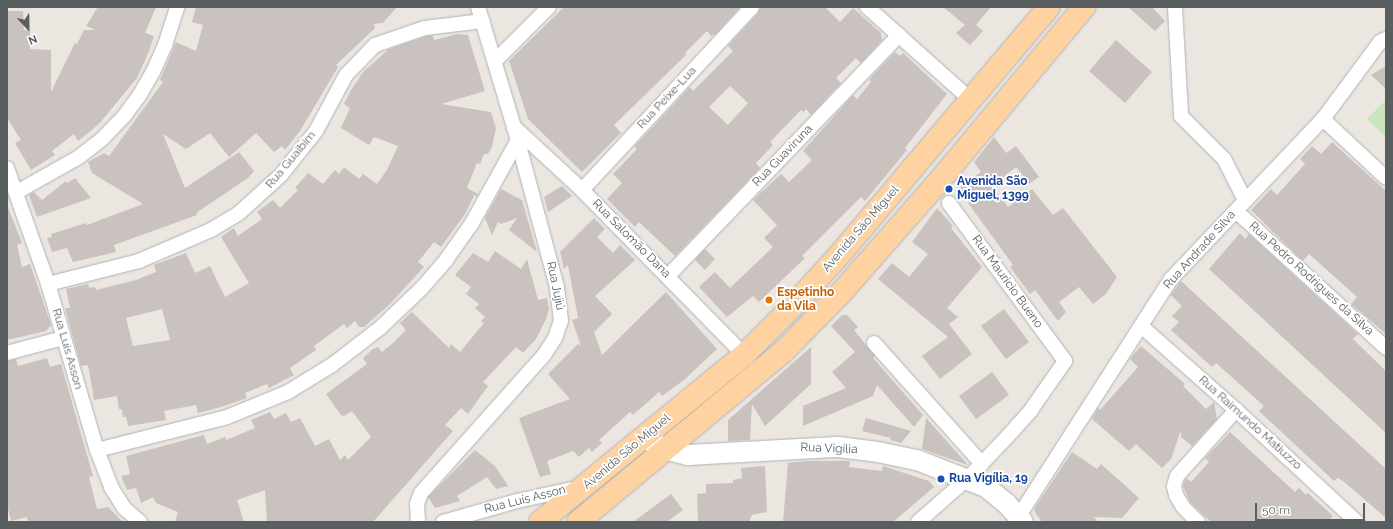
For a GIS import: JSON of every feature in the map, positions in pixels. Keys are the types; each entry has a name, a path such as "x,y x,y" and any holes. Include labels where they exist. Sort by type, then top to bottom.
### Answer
{"main road":[{"name":"Avenida São Miguel","path":"540,522 744,355 836,258 1049,7"},
{"name":"Avenida São Miguel","path":"578,522 783,352 840,294 935,186 1084,7"}],"street":[{"path":"17,192 79,156 102,139 125,115 139,96 166,45 177,7"},
{"name":"Rua Jujiú","path":"418,522 417,504 421,493 544,355 559,330 561,320 560,300 516,133 478,7"},
{"path":"495,61 549,7"},
{"name":"Rua Peixe-Lua","path":"582,190 752,7"},
{"path":"868,7 971,100"},
{"path":"1175,7 1181,116 1228,165 1240,200"},
{"name":"Rua Guaibim","path":"48,284 139,261 211,230 239,213 281,175 316,130 346,75 375,45 425,28 483,21"},
{"name":"Rua Guaviruna","path":"668,276 899,35"},
{"name":"Rua Andrade Silva","path":"1016,516 1171,279 1240,200 1323,119 1384,36"},
{"path":"1323,119 1386,178"},
{"path":"97,450 227,417 288,392 332,365 380,328 421,289 441,266 472,223 516,133"},
{"name":"Rua Salomão Dana","path":"516,133 582,190 744,355"},
{"name":"Rua Luís Asson","path":"7,168 17,192 48,284 97,450 111,487 124,508 140,522"},
{"name":"Rua Pedro Rodrigues da Silva","path":"1240,200 1386,348"},
{"name":"Rua Maurício Bueno","path":"949,203 1065,361 1031,410 982,464"},
{"name":"Rua Raimundo Matiuzzo","path":"1141,326 1236,410 1357,522"},
{"path":"7,353 63,338"},
{"path":"874,343 982,464 918,522"},
{"path":"1198,522 1183,507 1176,495 1174,486 1176,476 1236,410"},
{"name":"Rua Vigilia","path":"643,438 665,449 688,455 718,456 796,448 838,448 878,452 917,460 986,486 1016,516"},
{"name":"Rua Luís Asson","path":"443,522 517,501 585,486"}],"green space":[{"path":"1386,100 1386,137 1367,119"}],"building":[{"path":"98,7 156,7 145,33 154,36 149,51 137,78 99,124 78,141 74,134 52,151 55,155 31,170 15,143 21,140 7,118 7,11 23,11 24,30 30,30 30,49 51,50 51,92 75,43 77,44 84,30 96,30 86,26"},
{"path":"196,7 397,7 383,23 374,24 375,28 336,65 338,67 300,131 285,150 282,146 274,152 256,133 229,157 210,133 186,149 163,134 185,188 239,152 254,171 248,178 196,213 197,215 114,245 116,252 73,262 67,248 52,252 47,238 52,237 51,234 86,223 87,225 143,204 92,173 88,162 104,153 109,156 163,82 160,80 176,42 196,51 203,25 192,22"},
{"path":"564,7 740,7 716,34 711,36 707,31 685,53 686,55 614,125 621,133 582,172 528,119 509,61"},
{"path":"760,7 825,7 840,22 853,8 881,33 882,40 861,63 856,58 836,78 841,83 811,115 806,109 804,112 801,110 770,142 773,145 756,163 760,168 675,256 639,222 635,227 607,199 622,183 613,174 637,149 634,147 690,87 693,91 733,51 728,46 758,13","holes":["730,86 748,103 728,125 709,107"]},
{"path":"943,7 991,7 976,25 983,31 970,45 956,33 965,25"},
{"path":"1128,7 1152,7 1165,21 1155,31"},
{"path":"457,34 468,35 485,91 441,104 491,112 496,128 492,147 488,154 484,154 480,164 477,163 467,188 478,194 476,198 475,194 465,214 441,247 434,242 418,262 424,267 390,304 364,327 359,327 355,321 347,328 344,324 314,346 316,350 290,368 294,375 269,388 267,384 245,393 247,398 221,407 198,413 196,405 164,411 166,420 128,426 126,417 123,417 122,409 119,409 117,396 94,400 88,365 81,366 65,308 70,308 66,289 88,284 89,288 95,287 96,290 136,280 156,272 154,265 186,253 195,273 210,266 225,297 249,283 221,237 234,228 238,236 262,219 257,212 273,200 280,208 298,190 295,188 308,173 323,184 335,170 339,174 344,167 359,179 363,174 377,184 387,170 398,146 374,137 369,145 341,128 350,108 344,104 351,90 364,71 389,49 427,36 433,36 434,40","holes":["162,309 170,340 133,346 126,318"]},
{"path":"1116,40 1152,72 1125,103 1089,71"},
{"path":"895,52 900,56 903,53 947,94 905,148 907,150 865,201 861,197 802,256 805,258 759,302 753,296 727,317 699,287 715,272 730,288 773,247 764,238 777,225 753,200 781,174 789,182 812,160 803,151 853,95 857,99 871,82 869,80 873,75"},
{"path":"1386,66 1386,89 1371,75"},
{"path":"994,137 1006,153 1016,146 1039,177 1029,184 1016,167 992,186 1008,207 1032,189 1053,215 1063,208 1117,277 1106,294 1093,304 1079,287 1059,302 1066,312 1058,321 1035,290 1030,294 1010,267 1013,265 968,203 971,201 960,187 981,172 974,162"},
{"path":"1332,142 1386,191 1386,334 1351,304 1357,297 1309,254 1303,261 1251,210 1271,189 1277,195 1305,164 1300,159 1312,146 1321,154"},
{"path":"75,178 91,198 37,217 29,195 34,192 42,200 66,181 67,183"},
{"path":"562,186 572,196 548,212 544,197"},
{"path":"501,189 522,200 537,252 509,230 517,218 501,224 498,222 492,235 485,218"},
{"path":"7,205 22,243 17,245 22,267 30,264 51,325 46,331 7,340"},
{"path":"937,208 953,226 951,228 982,267 947,308 958,317 949,324 972,354 940,379 922,356 948,337 878,279 892,263 909,277 928,254 912,242"},
{"path":"594,218 605,229 597,237 613,253 620,245 635,260 595,296 612,314 594,332 602,355 666,292 717,349 684,380 662,396 659,392 633,415 630,412 599,440 602,443 592,452 589,448 579,457 573,451 547,461 551,474 540,477 519,418 570,399 548,374 578,344 581,346 572,320 578,318 568,265 564,269 560,252"},
{"path":"1240,233 1245,239 1249,234 1358,334 1353,339 1386,371 1386,433 1209,269"},
{"path":"705,249 715,259 705,270 695,260"},
{"path":"495,251 521,269 527,259 538,300 547,298 549,309 546,319 536,339 523,353 516,347 483,382 488,386 468,414 461,408 445,425 453,431 373,522 267,522 265,490 237,500 244,522 175,522 178,512 156,503 153,497 141,503 136,488 127,490 121,476 130,474 126,456 204,435 207,444 225,437 226,440 255,428 251,420 270,412 274,419 286,413 291,422 300,418 315,446 329,439 340,460 345,455 348,460 371,437 352,411 344,416 341,415 326,394 367,364 363,358 373,349 378,347 382,352 393,343 406,330 400,323 412,312 449,348 451,344 460,352 484,323 481,321 485,317 475,308 479,304 466,294 471,287 455,275 473,253 488,262"},
{"path":"1181,281 1386,469 1386,518 1343,481 1338,478 1334,481 1259,411 1264,406 1216,363 1212,367 1171,330 1179,322 1172,316 1182,306 1171,295"},
{"path":"1004,309 1029,342 1006,359 981,326"},
{"path":"842,315 847,315 858,327 854,330 875,356 873,358 923,415 914,427 877,385 873,396 803,426 803,406 846,388 832,372 855,352 831,326"},
{"path":"1141,346 1185,384 1183,386 1206,409 1214,402 1217,419 1192,446 1181,437 1181,430 1171,459 1162,468 1136,444 1129,451 1092,419 1098,408 1100,410 1138,367 1130,359"},
{"path":"811,347 811,384 765,426 752,404 750,440 728,441 728,420"},
{"path":"47,358 50,367 61,364 93,476 89,477 97,509 108,507 123,522 28,522 27,517 11,521 7,505 7,361 16,359 18,366"},
{"path":"992,372 1009,395 976,419 959,396"},
{"path":"866,418 911,431 901,443 890,440 891,438 862,431"},
{"path":"926,418 968,465 922,449"},
{"path":"1230,432 1295,492 1299,488 1306,495 1308,493 1333,516 1327,522 1211,522 1190,502 1183,486 1186,478 1191,482 1209,462 1205,458"},
{"path":"475,450 495,466 508,486 496,489 487,477 457,496 460,501 435,508 428,497"},
{"path":"1072,452 1097,469 1101,464 1139,498 1122,518 1094,517 1098,522 1042,522 1034,509"},
{"path":"806,461 850,461 849,467 882,471 883,466 929,481 934,487 893,522 783,522 788,463"},
{"path":"765,466 767,512 752,515 749,522 698,522 697,494 706,493 706,484 733,483 733,480 742,478 741,468"},
{"path":"671,494 683,510 667,522 633,522"}],"place":[{"name":"Avenida São Miguel, 1399","path":"949,189"},
{"name":"Espetinho da Vila","path":"769,300"},
{"name":"Rua Vigília, 19","path":"941,479"}]}
